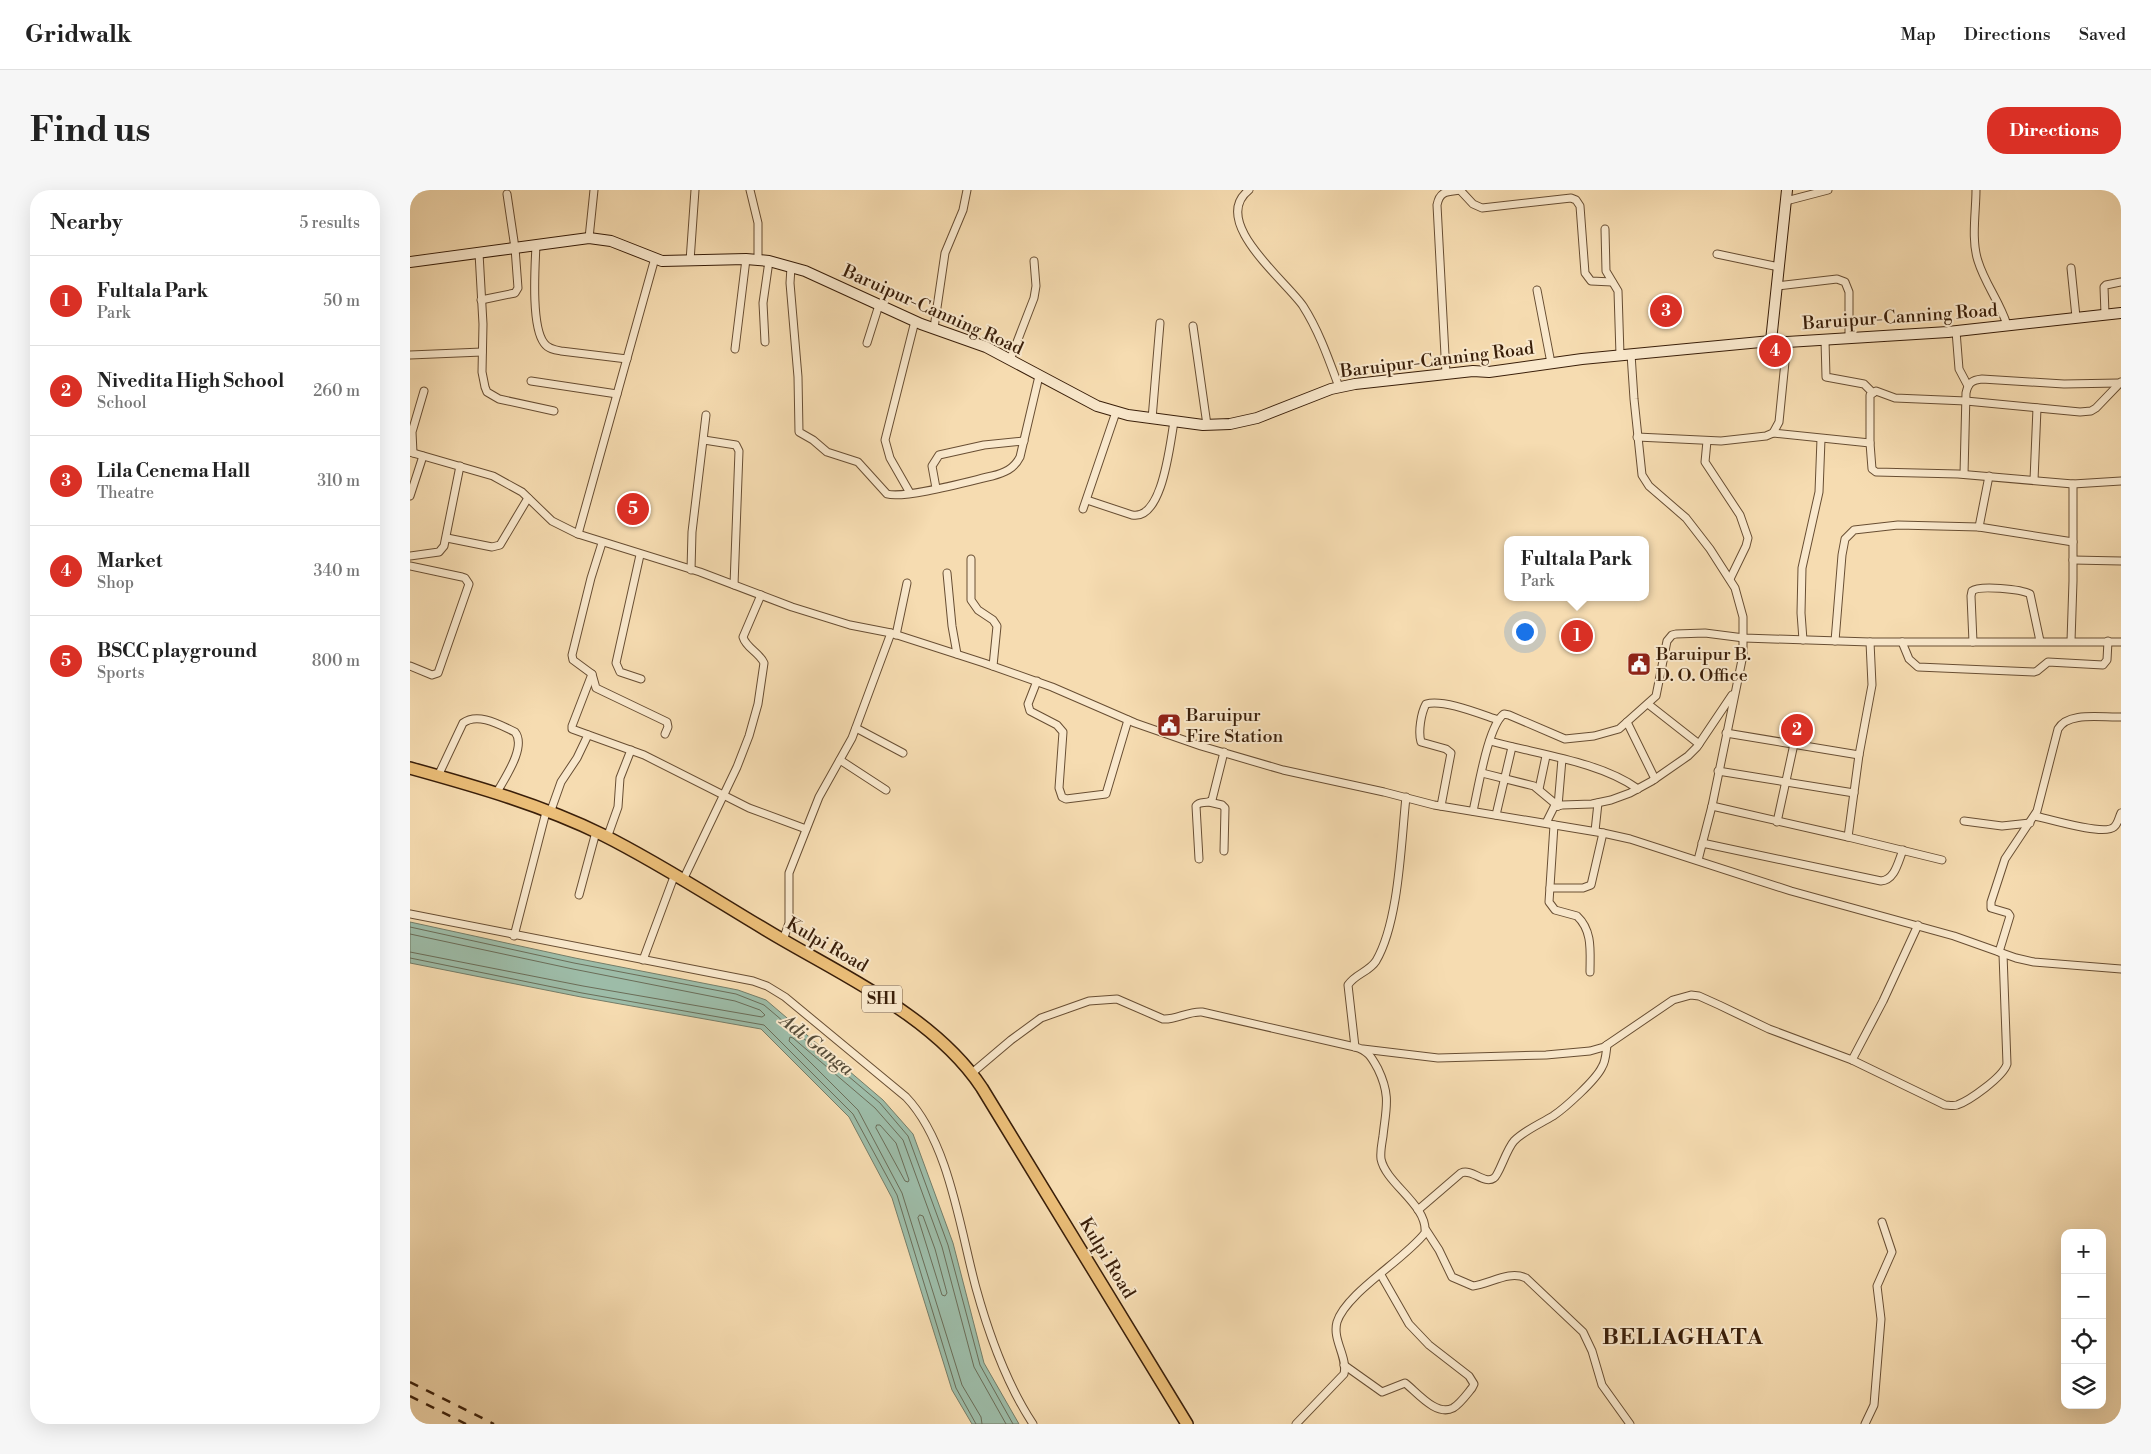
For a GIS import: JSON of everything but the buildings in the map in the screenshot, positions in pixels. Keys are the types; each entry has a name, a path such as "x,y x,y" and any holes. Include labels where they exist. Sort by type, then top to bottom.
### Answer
{"main road":[{"path":"1771,341 1787,195"},
{"name":"Baruipur-Canning Road","path":"410,262 589,238 611,241 662,261 746,259 769,261 805,271 915,321 986,347 1097,406 1116,412 1174,422 1207,425 1230,424 1258,418 1339,387 1356,384 1446,374 1489,372 1620,355 1771,341 1825,340 1956,331 2121,313"},
{"name":"Kulpi Road","path":"410,768 548,812 602,835 679,877 905,1013 948,1046 972,1073 1187,1424"}],"street":[{"path":"589,238 594,190"},
{"path":"690,260 695,190"},
{"path":"750,190 758,223 758,260"},
{"path":"934,328 944,253 963,210 967,190"},
{"path":"1249,190 1238,200 1237,208 1245,236 1254,250 1304,307 1339,387"},
{"path":"1446,374 1438,202 1439,196 1444,192 1460,190 1473,204 1482,208 1571,198 1576,200 1580,206 1585,273 1594,282 1612,282"},
{"path":"1787,195 1828,190"},
{"path":"1976,190 1976,256 2002,309 2007,325"},
{"path":"481,300 515,293 518,288 515,248 507,194"},
{"path":"1604,229 1606,266 1612,282 1617,288 1619,297 1620,355"},
{"path":"536,245 535,293 538,326 544,343 551,349 561,351 627,359"},
{"path":"479,253 482,372 487,392 499,399 554,411"},
{"path":"1717,254 1779,267"},
{"path":"578,534 655,258"},
{"path":"735,349 746,259"},
{"path":"765,342 762,303 769,261"},
{"path":"1010,360 1034,298 1036,286 1034,261"},
{"path":"791,267 790,283 798,377 799,432 812,438 827,452 858,462 887,494 910,493 1006,472 1019,460 1039,376"},
{"path":"2071,268 2076,318"},
{"path":"1777,286 1837,279 1845,282 1849,292 1850,338"},
{"path":"2105,314 2104,287 2121,282"},
{"path":"1538,290 1551,363"},
{"path":"867,343 879,305"},
{"path":"910,493 890,458 885,440 915,321"},
{"path":"1152,418 1160,323"},
{"path":"1193,326 1207,425"},
{"path":"1956,331 1959,369 1968,386 1964,474"},
{"path":"1825,340 1826,377 1864,384 1873,393"},
{"path":"1773,433 1779,422 1787,342"},
{"path":"410,355 482,352"},
{"path":"1631,354 1637,437 1644,480 1686,518 1710,549 1730,579 1743,617 1744,638 1736,688 1712,806 1698,860"},
{"path":"1968,386 1974,380 1982,379 2064,384 2120,383"},
{"path":"531,380 617,394"},
{"path":"2120,383 2091,411 2080,412 1966,401 1895,398 1881,392 1873,393 1870,395 1870,443 1872,469 1876,472 1964,474 2073,484 2121,481"},
{"path":"424,391 412,432 412,453 494,476 522,492 552,521 602,543 691,570 850,625 893,634 993,666 1037,681 1128,720 1283,770 1441,806 1599,832 1698,860 1791,891 1918,925 2034,962 2121,969"},
{"path":"2034,480 2037,408"},
{"path":"1083,509 1116,412"},
{"path":"691,570 692,532 706,415"},
{"path":"1087,500 1137,516 1146,512 1156,500 1162,481 1174,422"},
{"path":"1637,437 1727,441 1766,436 1773,433 1821,440 1870,443"},
{"path":"704,440 730,442 736,445 739,451 734,585"},
{"path":"1803,640 1801,613 1802,568 1820,492 1821,440"},
{"path":"936,488 932,466 939,455 984,445 1024,441"},
{"path":"1707,441 1705,462 1740,515 1748,538 1730,579"},
{"path":"410,496 423,456"},
{"path":"410,556 439,552 444,546 460,466"},
{"path":"1979,527 1989,476"},
{"path":"2071,641 2073,484"},
{"path":"446,538 492,547 500,545 528,498"},
{"path":"1836,641 1842,555 1845,539 1849,534 1859,529 1898,525 1979,527 2073,542"},
{"path":"602,543 591,578 572,655 577,664 592,674 596,688 667,722 668,727 665,734"},
{"path":"640,555 616,663 620,672 641,680"},
{"path":"971,559 970,600 978,610 993,620 997,626 993,666"},
{"path":"2073,560 2121,561"},
{"path":"410,566 462,577 469,584 438,673 432,675 410,666"},
{"path":"947,573 956,654"},
{"path":"783,940 789,923 788,873 825,786 856,728 893,634 907,583"},
{"path":"1973,642 1971,596 1972,591 1981,588 2022,591 2030,594 2040,641"},
{"path":"643,960 679,877 724,795 746,744 758,704 764,662 745,642 743,637 761,595"},
{"path":"1473,811 1490,741 1498,720 1504,714 1569,739 1614,731 1656,696 1667,641 1672,635 1680,633 1712,633 1744,638 1870,642 2121,642"},
{"path":"1848,837 1859,755 1872,685 1870,642"},
{"path":"1902,642 1912,663 1918,667 2034,672 2048,662 2103,665 2107,660 2108,642"},
{"path":"592,674 572,727 588,735 631,750 749,808 806,829"},
{"path":"1037,681 1028,704 1030,711 1056,725 1063,732 1060,788 1062,797 1066,799 1106,794 1128,720"},
{"path":"1590,972 1590,943 1586,929 1577,916 1552,907 1549,902 1551,811 1558,806 1598,803 1638,789 1655,779 1688,756 1699,744 1736,688"},
{"path":"1441,806 1451,753 1446,749 1421,742 1420,734 1423,711 1426,704 1434,703 1464,709 1498,720"},
{"path":"1648,704 1668,722 1699,744"},
{"path":"972,1073 1041,1018 1100,999 1123,1001 1163,1019 1202,1012 1363,1049 1438,1058 1595,1050 1606,1045 1673,1000 1691,995 1719,1005 1768,1029 1852,1060 1944,1105 1956,1105 1972,1097 2001,1074 2007,1064 2001,953 2010,916 2008,913 1991,908 1990,902 2005,859 2035,816 2061,724 2076,718 2121,717"},
{"path":"438,776 463,723 473,718 488,721 515,732 519,740 516,754 496,794"},
{"path":"1627,722 1655,779"},
{"path":"856,728 903,753"},
{"path":"1726,733 1859,755"},
{"path":"514,936 548,812 561,782 580,754 588,735"},
{"path":"1490,741 1590,766 1618,776 1638,789"},
{"path":"1777,822 1794,744"},
{"path":"1496,814 1512,747"},
{"path":"579,895 602,835 618,807 620,778 631,750"},
{"path":"1208,802 1212,800 1224,752"},
{"path":"1539,789 1546,756"},
{"path":"1558,806 1562,759"},
{"path":"840,760 886,790"},
{"path":"1718,771 1854,793"},
{"path":"1482,773 1531,784 1558,806"},
{"path":"1355,1046 1348,985 1354,977 1374,964 1383,946 1390,924 1406,797"},
{"path":"1199,860 1196,809 1200,803 1208,802 1224,806 1225,808 1224,852"},
{"path":"1550,888 1583,888 1592,885 1599,832 1598,803"},
{"path":"1712,806 1942,860"},
{"path":"2035,816 2108,830 2116,825 2121,813"},
{"path":"1964,821 2002,826 2030,823"},
{"path":"1702,844 1881,882 1887,881 1892,877 1903,850"},
{"path":"410,914 753,982 767,986 792,1003 915,1107 944,1165 980,1303 997,1352 1018,1400 1032,1424"},
{"path":"1852,1060 1883,1001 1918,925"},
{"path":"1418,1210 1461,1173 1470,1172 1490,1180 1496,1176 1506,1151 1516,1139 1562,1110 1599,1072 1604,1064 1606,1045"},
{"path":"1363,1049 1374,1060 1387,1092 1380,1152 1383,1164 1418,1210 1426,1230 1440,1250 1452,1277 1473,1286 1510,1275 1521,1275 1579,1328 1586,1337 1602,1385 1630,1424"},
{"path":"1865,1424 1874,1405 1881,1319 1877,1286 1892,1252 1882,1222"},
{"path":"1296,1424 1344,1374 1344,1365 1336,1338 1338,1320 1348,1303 1381,1275 1426,1230"},
{"path":"1344,1365 1380,1391 1405,1383 1432,1405 1444,1409 1454,1408 1474,1384 1469,1376 1429,1345 1409,1324 1381,1275"}],"water":[{"name":"Adi Ganga","path":"410,922 575,958 738,990 766,1000 883,1100 913,1134 953,1243 984,1363 1019,1424 972,1424 952,1390 892,1198 849,1117 761,1029 581,997 410,963"}],"railway":[{"path":"410,1382 494,1424"},
{"path":"410,1396 466,1424"}],"place":[{"name":"Lila Cenema Hall","path":"1666,311"},
{"name":"Market","path":"1775,351"},
{"name":"BSCC playground","path":"633,509"},
{"name":"Fultala Park","path":"1577,636"},
{"name":"Baruipur B. D. O. Office","path":"1639,664"},
{"name":"Baruipur Fire Station","path":"1169,725"},
{"name":"Nivedita High School","path":"1797,730"}],"district":[{"name":"BELIAGHATA","path":"1683,1337"}]}
